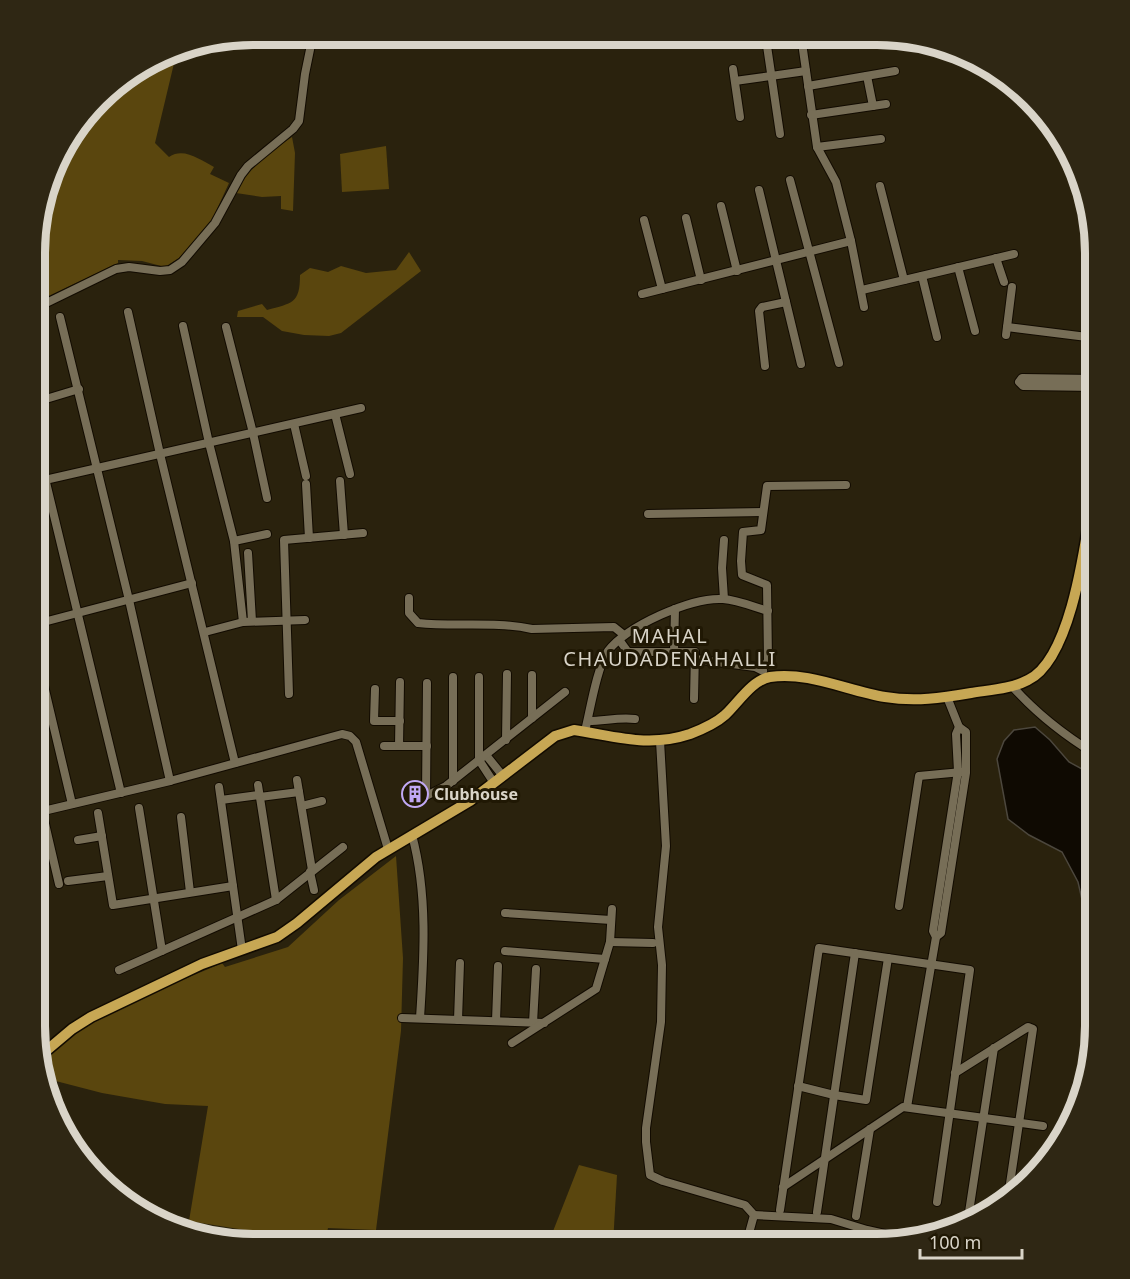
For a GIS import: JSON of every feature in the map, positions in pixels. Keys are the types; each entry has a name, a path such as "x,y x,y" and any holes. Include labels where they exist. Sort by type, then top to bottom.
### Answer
{"highway":[{"path":"47,1050 72,1029 91,1017 202,964 277,937 363,867 388,849 470,801 555,736 587,726 644,742 682,736 714,724 751,690 765,673 802,678 893,699 927,700 1012,686 1029,680 1048,663 1060,638 1078,581 1085,546"}],"street":[{"path":"45,304 116,269 129,267 170,270 182,262 215,223 241,174 293,129 299,121 311,45"},
{"path":"802,45 817,147 836,182 864,307"},
{"path":"767,46 780,134"},
{"path":"733,69 740,117"},
{"path":"808,86 895,71"},
{"path":"735,81 806,72"},
{"path":"867,76 873,106"},
{"path":"811,115 886,104"},
{"path":"817,147 881,139"},
{"path":"790,180 839,363"},
{"path":"880,186 903,280"},
{"path":"759,190 801,364"},
{"path":"721,206 737,271"},
{"path":"686,218 701,280"},
{"path":"644,220 662,288"},
{"path":"642,294 851,241"},
{"path":"862,290 1014,254"},
{"path":"996,258 1004,282"},
{"path":"958,267 975,331"},
{"path":"922,276 937,337"},
{"path":"1012,287 1007,331 1085,337"},
{"path":"765,366 759,311 762,307 786,302"},
{"path":"128,312 235,764"},
{"path":"60,317 79,389 170,781"},
{"path":"183,326 234,541 243,622"},
{"path":"226,327 267,498"},
{"path":"1085,379 1022,378 1019,382 1023,386 1085,387"},
{"path":"45,399 79,389"},
{"path":"121,793 45,480 361,408"},
{"path":"335,414 350,474"},
{"path":"294,424 306,480 309,538"},
{"path":"340,482 344,535"},
{"path":"695,659 765,673 768,661 768,585 742,575 742,532 761,530 767,486 846,485"},
{"path":"648,514 763,512"},
{"path":"289,694 284,540 363,533"},
{"path":"234,541 267,534"},
{"path":"724,540 722,568 724,599"},
{"path":"248,553 252,621"},
{"path":"45,622 192,584"},
{"path":"409,598 409,613 418,623 444,626 532,628 614,627 628,652 695,652 694,699"},
{"path":"587,726 602,665 608,651 622,638 675,609 708,600 724,599 768,611"},
{"path":"674,652 675,609"},
{"path":"204,632 243,622 305,620"},
{"path":"506,740 507,674"},
{"path":"532,675 532,718"},
{"path":"453,677 453,781"},
{"path":"479,677 479,760 499,780"},
{"path":"399,746 400,682"},
{"path":"427,682 424,797 453,781 565,692"},
{"path":"1012,686 1029,705 1085,748"},
{"path":"375,689 374,720 400,721"},
{"path":"45,690 72,804"},
{"path":"907,1107 936,937 933,931 962,772 956,734 959,727 947,697"},
{"path":"587,726 616,717 635,719"},
{"path":"45,811 170,781 342,734 350,736 356,742 388,849"},
{"path":"660,741 666,846 658,927 662,965 661,1022 646,1128 650,1175 695,1192 745,1205 754,1215 831,1219 885,1234"},
{"path":"384,746 427,746"},
{"path":"486,754 499,780"},
{"path":"899,906 919,776 962,772"},
{"path":"297,780 314,890"},
{"path":"258,785 276,900"},
{"path":"219,787 242,950"},
{"path":"221,800 300,792"},
{"path":"302,806 322,801"},
{"path":"138,808 162,951"},
{"path":"98,813 113,905 234,885"},
{"path":"181,817 190,892"},
{"path":"45,834 59,884"},
{"path":"412,835 419,861 424,927 420,1018"},
{"path":"78,840 102,836"},
{"path":"119,970 276,900 343,847"},
{"path":"68,881 108,876"},
{"path":"512,1043 596,989 610,942 612,909"},
{"path":"505,913 611,920"},
{"path":"610,942 653,943"},
{"path":"780,1210 819,948 970,970 937,1202"},
{"path":"505,951 604,958"},
{"path":"817,1212 855,953"},
{"path":"798,1086 866,1100 888,958"},
{"path":"459,1020 460,963"},
{"path":"496,1021 498,966"},
{"path":"533,1023 536,969"},
{"path":"402,1018 546,1023"},
{"path":"956,1072 1028,1027 1033,1029 1010,1185"},
{"path":"969,1212 994,1048"},
{"path":"783,1187 903,1107 1043,1126"},
{"path":"856,1216 870,1129"},
{"path":"749,1234 754,1215"}],"shaded area":[{"path":"175,61 155,143 169,157 180,153 203,161 214,167 210,174 229,183 211,222 179,258 165,267 142,261 118,260 118,263 45,298 45,253 49,212 66,161 88,126 106,106 137,80"},
{"path":"292,137 295,153 293,211 281,209 281,196 262,197 236,193 247,176 267,155"},
{"path":"386,146 389,189 342,192 340,154"},
{"path":"409,252 421,271 341,333 329,336 304,335 282,331 263,317 237,317 238,311 262,304 267,310 293,301 300,285 300,275 310,268 328,272 341,266 366,273 396,270"},
{"path":"1035,727 1069,762 1085,771 1085,912 1078,882 1062,852 1029,835 1008,819 997,759 1004,741 1014,730"},
{"path":"396,856 403,958 401,1031 376,1230 328,1228 327,1234 269,1234 189,1221 208,1106 165,1104 102,1093 53,1080 48,1057 61,1045 104,1016 151,993 222,963 225,967 288,947 339,900"},
{"path":"579,1165 617,1175 614,1234 552,1234"}],"place":[{"name":"Clubhouse","path":"415,794"}],"district":[{"name":"MAHAL CHAUDADENAHALLI","path":"670,646"}]}
